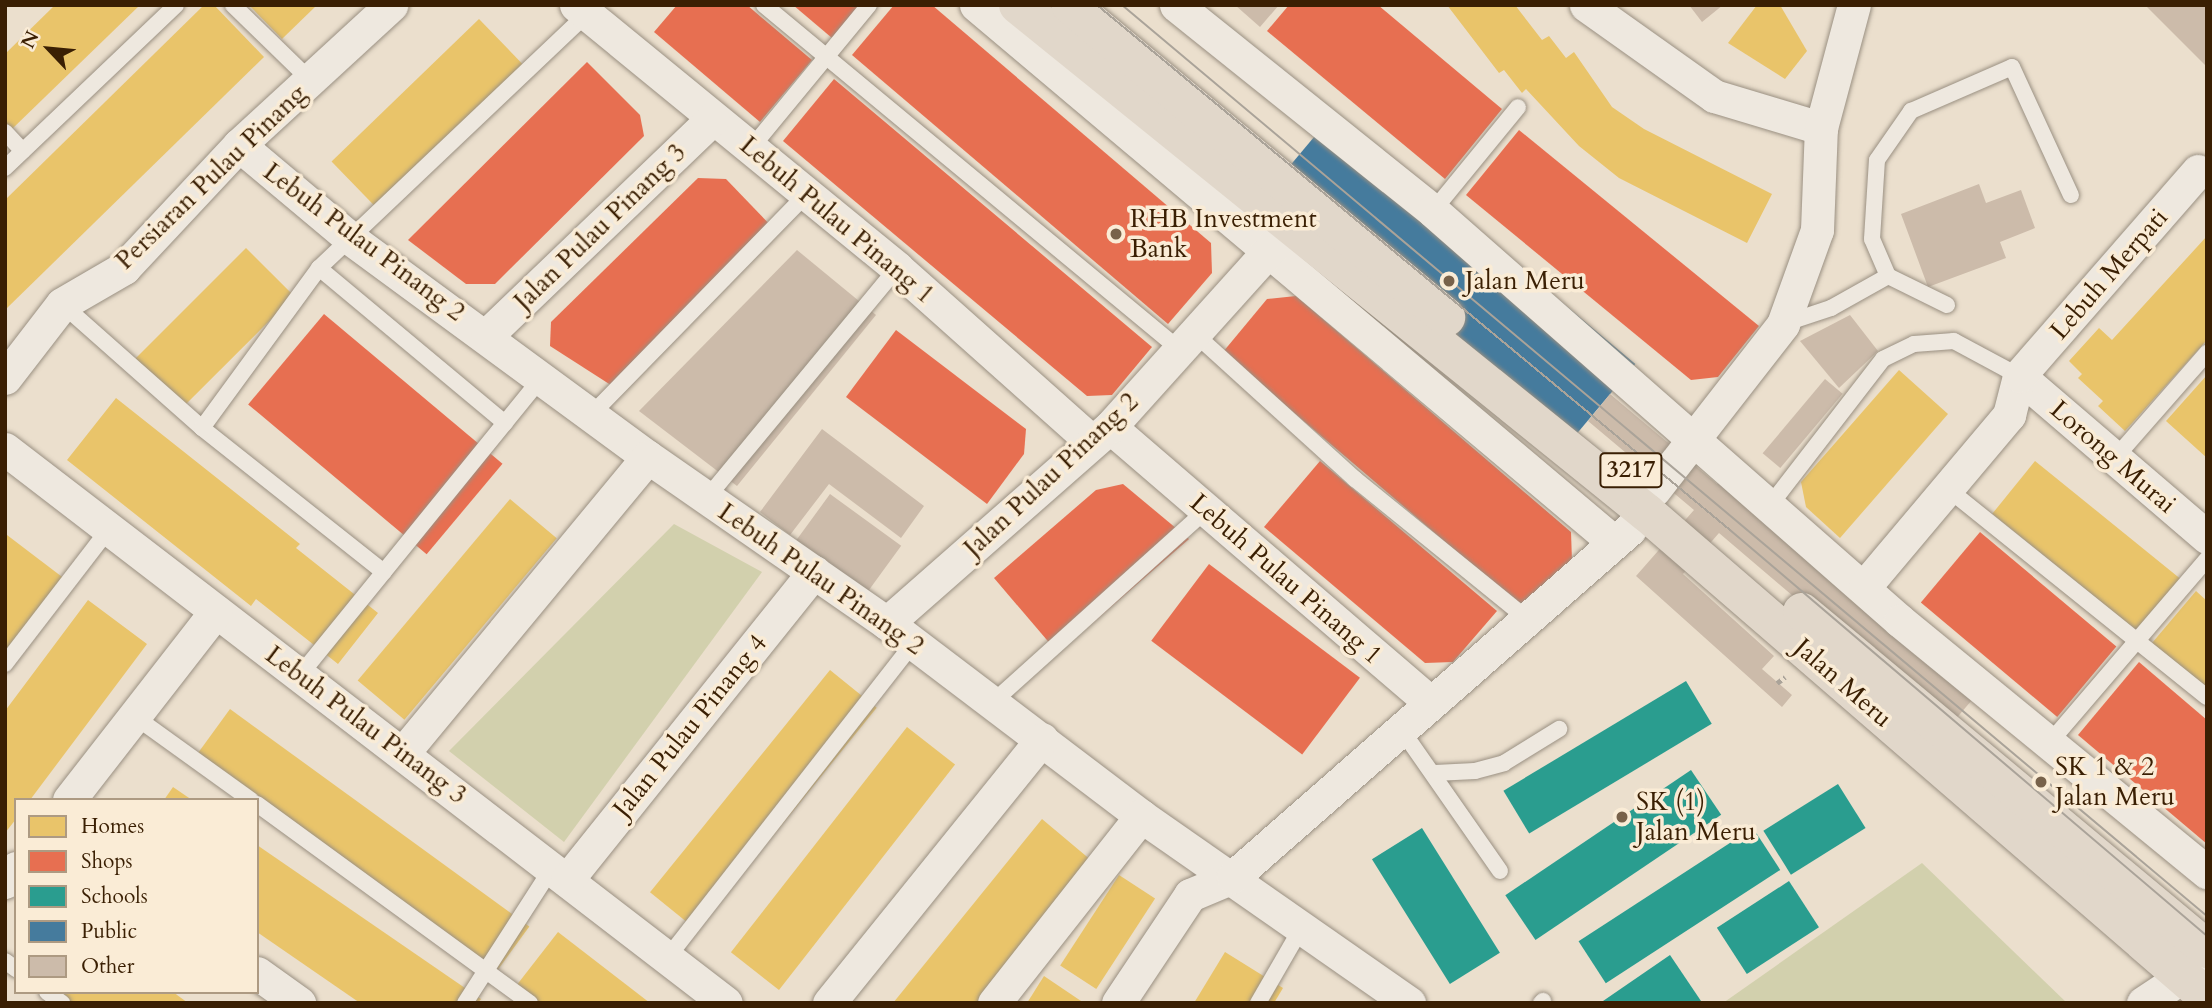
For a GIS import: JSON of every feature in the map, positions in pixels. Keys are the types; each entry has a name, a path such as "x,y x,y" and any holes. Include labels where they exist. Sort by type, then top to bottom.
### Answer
{"highway":[{"name":"Jalan Meru","path":"1018,5 1279,239 1651,501"},
{"name":"Jalan Meru","path":"1071,6 1651,501 2196,957"}],"street":[{"name":"Persiaran Pulau Pinang","path":"5,379 62,303 124,268 239,145 391,5"},
{"path":"976,5 1279,239 1614,542"},
{"path":"1176,5 1433,211 1698,439 1865,586 1900,621 2051,741 2207,872"},
{"path":"1586,5 1714,96 1821,128"},
{"path":"1118,1003 1190,895 1233,877 1614,542 1651,501 1783,324 1817,230 1821,128 1854,5"},
{"name":"Lebuh Pulau Pinang 1","path":"582,9 1101,435 1206,510 1431,703"},
{"name":"Jalan Pulau Pinang 3","path":"487,335 713,118"},
{"name":"Lebuh Pulau Pinang 2","path":"239,145 351,239 487,335 706,499 900,633 1141,817 1303,925 1392,997"},
{"name":"Lebuh Merpati","path":"2019,376 2198,172"},
{"name":"Jalan Pulau Pinang 2","path":"900,633 1101,435 1279,239"},
{"path":"1865,586 2009,415 2019,376"},
{"name":"Lorong Murai","path":"2019,376 2207,537"},
{"name":"Lebuh Pulau Pinang 3","path":"5,449 726,1003"},
{"path":"402,753 648,457"},
{"name":"Jalan Pulau Pinang 4","path":"560,874 814,572"},
{"path":"71,798 216,611"},
{"path":"829,1003 1042,739"},
{"path":"994,1003 1141,817"},
{"path":"2143,1003 2196,957"},
{"path":"259,974 299,1003"}],"lane":[{"path":"5,168 176,5"},
{"path":"233,5 310,80"},
{"path":"764,5 1187,342 1527,619"},
{"path":"752,147 830,58 869,5"},
{"path":"202,428 318,268 351,239 582,9"},
{"path":"1947,305 1888,276 1872,239 1877,160 1911,111 1949,91 2012,67 2071,195"},
{"path":"1433,211 1518,107"},
{"path":"5,132 23,151"},
{"path":"591,415 807,194"},
{"path":"318,268 505,422"},
{"path":"706,499 897,268"},
{"path":"1783,324 1831,308 1888,276"},
{"path":"62,303 202,428 384,572"},
{"path":"1771,504 1883,359 1914,344 1954,341 2019,376"},
{"path":"2115,458 2207,353"},
{"path":"300,675 542,377"},
{"path":"1948,489 2138,638 2207,696"},
{"path":"993,702 1206,510"},
{"path":"5,664 109,529"},
{"path":"2051,741 2207,559"},
{"path":"668,957 900,633"},
{"path":"134,716 248,798"},
{"path":"1401,729 1435,773 1500,872"},
{"path":"1435,773 1475,771 1504,763 1559,729"},
{"path":"259,805 489,969 530,1003"},
{"path":"465,1003 560,874"},
{"path":"1258,1003 1303,925"}],"path":[{"path":"1777,683 1785,677"}],"shaded area":[{"path":"674,524 762,572 564,842 449,751"},
{"path":"1922,863 2067,1003 1723,1003"}],"building: Homes":[{"path":"55,5 140,5 12,129 5,122 5,54"},
{"path":"204,5 214,5 264,57 5,310 5,200"},
{"path":"249,5 317,5 282,39"},
{"path":"1447,5 1515,5 1542,40 1549,36 1566,58 1574,52 1612,107 1644,129 1772,194 1747,243 1619,178 1579,146 1526,89 1522,93 1504,70 1499,73"},
{"path":"1757,5 1780,5 1807,51 1785,79 1728,43"},
{"path":"479,19 526,67 378,210 332,161"},
{"path":"2207,236 2207,340 2125,431 2098,406 2103,401 2078,378 2082,374 2069,361 2099,328 2112,340"},
{"path":"246,248 294,296 183,407 135,359"},
{"path":"1899,370 1948,414 1840,538 1806,507 1801,482"},
{"path":"2207,375 2207,458 2166,421"},
{"path":"116,398 300,544 296,548 378,613 338,664 256,599 251,606 67,460"},
{"path":"2035,461 2180,579 2138,632 1992,514"},
{"path":"510,499 557,538 404,720 358,681"},
{"path":"7,535 74,586 5,675 5,537"},
{"path":"2196,591 2207,601 2207,690 2152,643"},
{"path":"88,600 147,644 32,798 14,798 14,822 5,833 5,711"},
{"path":"830,670 877,708 697,930 650,892"},
{"path":"230,709 529,926 492,978 259,809 259,798 244,798 192,761"},
{"path":"907,727 955,765 779,990 731,952"},
{"path":"173,787 189,798 165,798"},
{"path":"1042,819 1092,861 977,1003 893,1003"},
{"path":"259,846 481,999 478,1003 360,1003 259,933"},
{"path":"1119,875 1155,898 1096,989 1060,966"},
{"path":"558,932 650,1003 537,1003 516,986"},
{"path":"1225,952 1283,988 1274,1003 1194,1003"},
{"path":"1044,976 1084,1003 1027,1003"},
{"path":"46,994 176,994 188,1003 58,1003"}],"building: Shops":[{"path":"677,5 747,5 812,60 760,122 654,32"},
{"path":"793,5 859,5 832,38"},
{"path":"894,5 932,5 1211,243 1212,273 1168,324 852,55"},
{"path":"1289,5 1378,5 1502,109 1445,179 1267,31"},
{"path":"587,62 640,115 644,136 495,284 466,284 408,240"},
{"path":"834,79 1152,347 1112,395 1087,396 783,141"},
{"path":"1519,130 1759,326 1718,377 1691,380 1466,195"},
{"path":"698,178 726,179 777,232 617,389 550,346 551,322"},
{"path":"1296,296 1571,532 1572,561 1519,605 1223,352 1267,299"},
{"path":"324,314 502,464 427,554 248,404"},
{"path":"896,330 1026,429 1024,454 987,504 846,397"},
{"path":"1320,461 1497,611 1453,662 1425,663 1264,527"},
{"path":"1123,484 1189,539 1058,653 994,578 1096,490"},
{"path":"1980,532 2116,646 2057,717 1921,602"},
{"path":"1209,564 1360,678 1302,754 1151,641"},
{"path":"2139,662 2207,720 2207,844 2078,735"}],"building: Schools":[{"path":"1686,681 1712,724 1529,834 1503,791"},
{"path":"1691,770 1721,815 1535,940 1505,895"},
{"path":"1838,784 1866,828 1791,875 1763,831"},
{"path":"1422,828 1500,953 1450,984 1372,859"},
{"path":"1753,828 1780,870 1606,983 1579,941"},
{"path":"1789,881 1819,927 1747,974 1717,928"},
{"path":"1670,955 1701,1001 1604,1003 1603,1001"}],"building: Public":[{"name":"Jalan Meru","path":"1335,112 1635,364 1565,448 1264,196"}],"building: Other":[{"path":"1235,5 1279,5 1260,27"},
{"path":"1689,5 1723,5 1702,22"},
{"path":"2145,5 2207,5 2207,67"},
{"path":"1979,184 1986,203 2021,190 2035,228 2000,242 2006,258 1928,287 1901,214"},
{"path":"797,250 876,315 737,486 639,411"},
{"path":"1850,315 1878,351 1839,388 1800,341"},
{"path":"1825,379 1843,394 1780,468 1763,453"},
{"path":"1610,394 1717,484 1724,476 1972,700 1948,728 1719,533 1683,574 1774,656 1762,669 1792,695 1782,707 1636,576 1694,510 1588,421"},
{"path":"822,429 924,506 901,538 829,484 790,535 760,512"},
{"path":"830,494 901,546 868,592 796,540"}],"tram line":[{"path":"1097,5 1730,530 2207,936"},
{"path":"1122,5 2207,916"}],"place":[{"name":"RHB Investment Bank","path":"1116,234"},
{"name":"Jalan Meru","path":"1449,281"},
{"name":"SK 1 & 2 Jalan Meru","path":"2041,782"},
{"name":"SK (1) Jalan Meru","path":"1622,817"}]}
